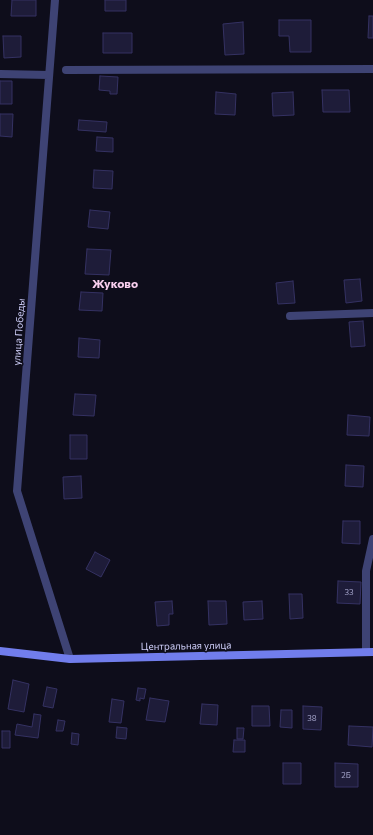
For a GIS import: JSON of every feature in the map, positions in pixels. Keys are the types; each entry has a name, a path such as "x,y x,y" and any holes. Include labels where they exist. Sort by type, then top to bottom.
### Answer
{"street":[{"name":"улица Победы","path":"55,0 17,491 70,659"},
{"path":"66,70 373,69"},
{"path":"0,74 49,75"},
{"path":"290,316 373,313"},
{"path":"369,652 366,570 373,539"},
{"name":"Центральная улица","path":"0,651 70,659 369,652"}],"building":[{"path":"12,0 36,0 36,16 11,16"},
{"path":"105,0 126,0 126,11 105,11"},
{"path":"369,16 373,16 373,38 368,38"},
{"path":"279,20 311,20 311,52 290,52 289,36 279,36"},
{"path":"243,22 244,54 225,55 223,24"},
{"path":"103,33 132,33 132,53 103,53"},
{"path":"3,36 21,36 21,57 4,58"},
{"path":"100,76 118,77 117,94 110,94 110,91 99,90"},
{"path":"0,81 12,81 12,104 0,104"},
{"path":"322,90 349,90 350,112 323,112"},
{"path":"216,92 236,94 235,115 215,114"},
{"path":"293,92 294,115 273,116 272,93"},
{"path":"0,114 13,114 12,137 0,136"},
{"path":"79,120 107,122 106,132 78,130"},
{"path":"97,137 113,138 113,152 96,151"},
{"path":"94,170 113,171 112,189 93,188"},
{"path":"90,210 110,212 108,229 88,227"},
{"path":"87,249 111,250 109,275 85,274"},
{"path":"360,279 362,301 346,303 344,280"},
{"path":"293,281 295,303 278,304 276,283"},
{"path":"81,292 103,293 102,311 79,310"},
{"path":"363,321 365,346 351,347 349,322"},
{"path":"79,338 100,340 99,358 78,357"},
{"path":"75,394 96,395 94,416 73,415"},
{"path":"348,415 370,417 369,436 347,435"},
{"path":"70,435 87,435 87,459 70,459"},
{"path":"346,465 364,466 363,487 345,486"},
{"path":"81,476 82,498 64,499 63,477"},
{"path":"343,521 360,521 360,544 342,543"},
{"path":"95,552 110,560 101,577 86,569"},
{"path":"338,581 361,582 360,604 337,603"},
{"path":"289,594 302,594 303,618 290,619"},
{"path":"172,601 173,614 169,614 169,625 157,626 155,602"},
{"path":"208,601 226,601 227,624 209,625"},
{"path":"262,601 263,619 244,620 243,602"},
{"path":"13,680 29,684 24,712 8,709"},
{"path":"47,687 57,689 53,708 43,706"},
{"path":"138,688 146,689 144,699 140,698 140,701 136,700"},
{"path":"150,698 169,701 165,722 146,720"},
{"path":"112,699 124,701 121,723 109,722"},
{"path":"202,704 218,705 217,725 200,724"},
{"path":"252,706 269,706 270,726 252,726"},
{"path":"303,706 322,707 321,730 303,729"},
{"path":"281,710 292,710 292,728 280,727"},
{"path":"34,714 41,715 38,738 15,735 17,724 32,727"},
{"path":"58,720 65,721 63,731 56,731"},
{"path":"349,726 373,727 372,747 348,745"},
{"path":"117,727 127,728 126,739 116,738"},
{"path":"237,728 244,728 243,739 237,739"},
{"path":"2,731 10,731 10,748 2,748"},
{"path":"72,733 79,734 78,745 71,744"},
{"path":"234,740 245,740 245,752 233,752"},
{"path":"283,763 301,763 301,784 283,784"},
{"path":"335,763 358,764 358,787 335,787"}],"district":[{"name":"Жуково","path":"115,284"}]}
